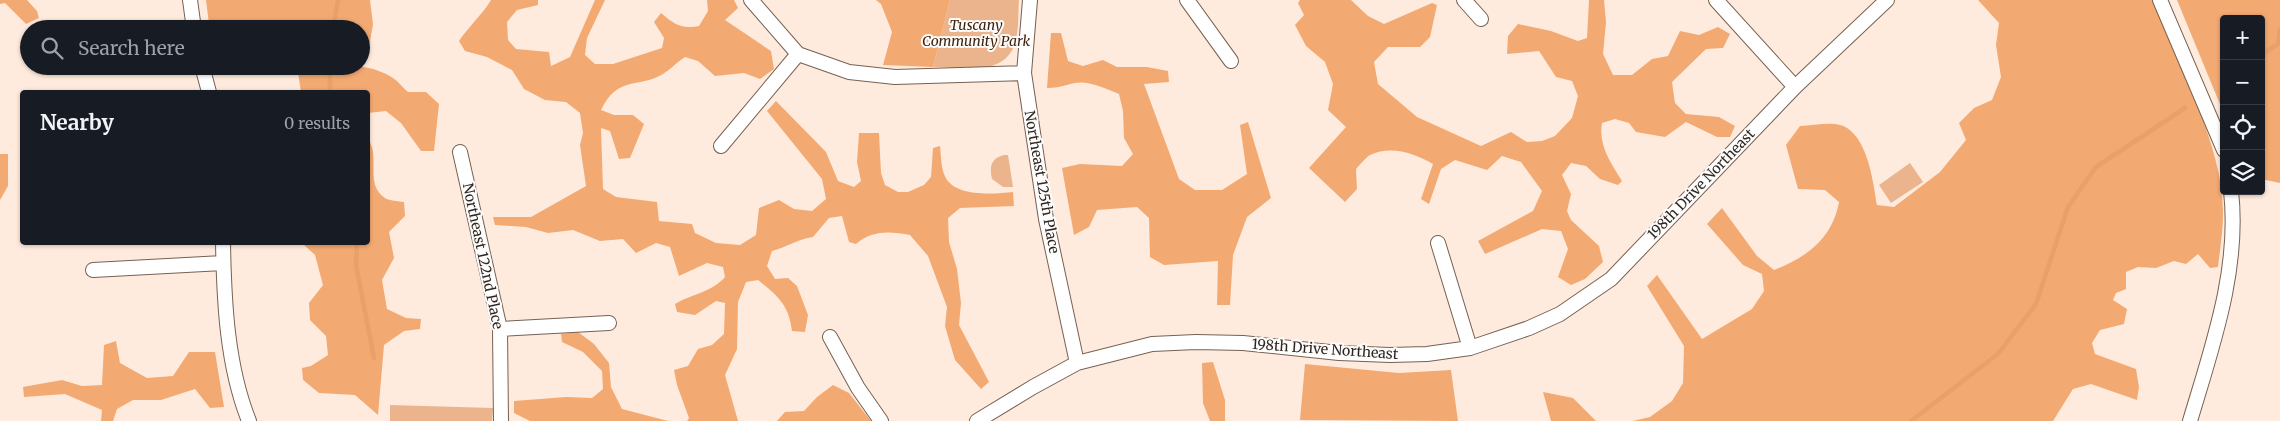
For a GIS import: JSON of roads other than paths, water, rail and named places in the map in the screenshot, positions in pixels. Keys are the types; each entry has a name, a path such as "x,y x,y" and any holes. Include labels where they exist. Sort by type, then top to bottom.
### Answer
{"street":[{"path":"190,0 193,20"},
{"path":"751,0 798,54 849,72 895,78 1024,73"},
{"name":"Northeast 125th Place","path":"1030,0 1024,73 1046,219 1077,363"},
{"path":"1187,0 1231,61"},
{"path":"1464,0 1480,19"},
{"path":"1716,0 1795,87"},
{"name":"198th Drive Northeast","path":"976,421 1033,386 1077,363 1152,344 1196,342 1243,343 1339,353 1428,354 1470,348 1529,328 1560,314 1611,279 1795,87 1887,0"},
{"path":"2160,0 2220,141"},
{"path":"721,146 798,54"},
{"path":"204,75 208,90"},
{"name":"Northeast 122nd Place","path":"460,152 500,328 501,421"},
{"path":"2190,421 2228,279 2234,218 2231,195"},
{"path":"1438,243 1470,348"},
{"path":"223,245 230,341 239,396 249,421"},
{"path":"93,270 223,263"},
{"path":"500,328 609,323"},
{"path":"830,337 858,388 881,421"}],"waterway":[{"path":"335,20 338,0"},
{"path":"2265,52 2278,44 2280,29"},
{"path":"330,75 330,90"},
{"path":"1911,421 1998,354 2036,304 2068,207 2096,167 2185,108"},
{"path":"357,245 356,265 374,358"}],"park label":[{"name":"Tuscany Community Park","path":"976,33"}]}
